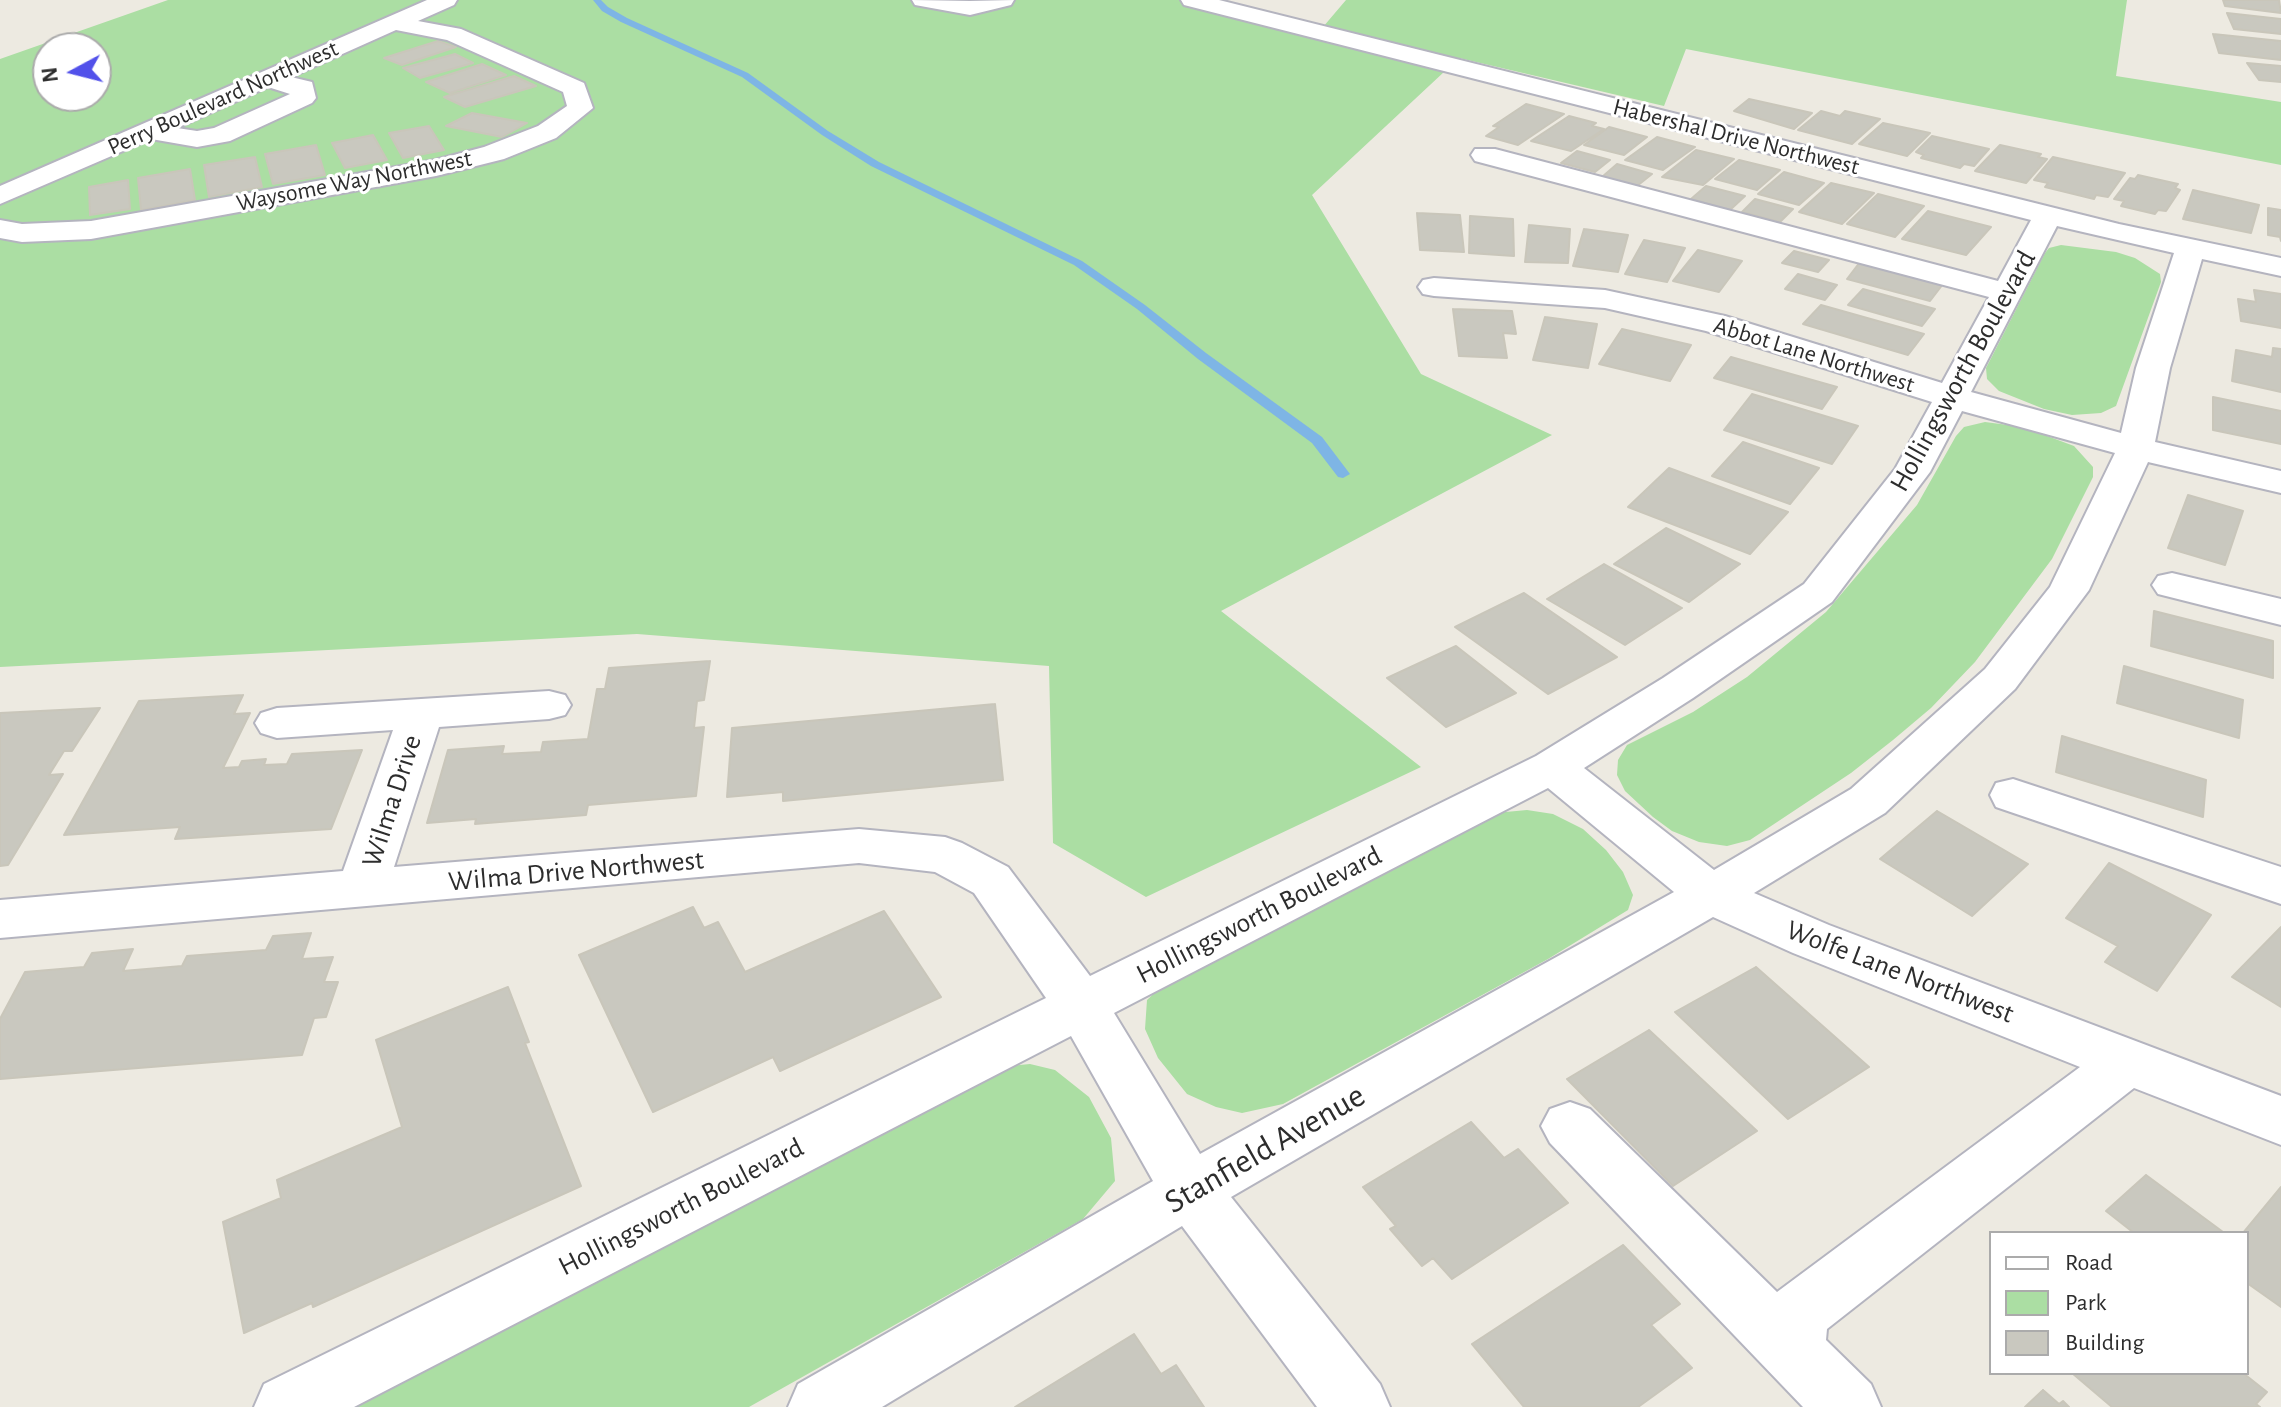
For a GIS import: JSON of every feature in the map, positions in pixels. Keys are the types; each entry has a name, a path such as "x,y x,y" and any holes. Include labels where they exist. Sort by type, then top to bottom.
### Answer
{"street":[{"name":"Perry Boulevard Northwest","path":"0,196 446,0"},
{"path":"923,0 970,8 1003,0"},
{"name":"Habershal Drive Northwest","path":"1192,0 2190,250 2281,267"},
{"path":"1255,16 1289,0"},
{"name":"Waysome Way Northwest","path":"0,229 22,233 91,230 436,168 494,153 547,132 580,108 575,88 453,34 393,23"},
{"path":"148,131 197,139 221,135 303,98 303,87 265,79"},
{"path":"1485,155 2008,293"},
{"name":"Hollingsworth Boulevard","path":"287,1407 1552,767 1678,688 1818,593 1912,472 2048,215"},
{"name":"Stanfield Avenue","path":"855,1398 1190,1190 1711,895 1868,801 2000,679 2069,590 2136,448 2153,368 2190,250"},
{"name":"Abbot Lane Northwest","path":"1434,287 1605,299 1714,323 1953,398 2199,465 2281,482"},
{"path":"2172,585 2281,612"},
{"path":"277,723 549,705"},
{"name":"Wilma Drive","path":"362,889 421,714"},
{"name":"Wolfe Lane Northwest","path":"1552,767 1711,895 1811,939 2281,1121"},
{"path":"2013,795 2281,886"},
{"name":"Wilma Drive Northwest","path":"2,922 859,846 945,855 991,880 1081,1005 1190,1190 1357,1407"},
{"path":"1792,1351 1798,1314 2129,1061"},
{"path":"1570,1126 1848,1407"}],"green space":[{"path":"168,0 1197,0 1323,27 1346,0 2127,0 2116,76 2281,102 2281,165 1686,49 1664,106 1459,58 1312,195 1421,374 1552,435 1221,611 1421,767 1146,897 1053,843 1049,666 637,634 0,667 0,59 32,48 32,112 112,112 112,32 77,32"},
{"path":"2061,245 2116,252 2135,258 2160,274 2161,282 2116,406 2101,413 2072,415 2044,409 1999,391 1987,379 1986,368 2045,253 2049,248"},
{"path":"1985,422 2023,427 2074,446 2093,467 2093,477 2052,559 1975,662 1931,708 1893,740 1851,773 1750,840 1727,846 1699,842 1672,831 1653,817 1625,791 1617,775 1618,760 1627,745 1693,712 1747,677 1826,612 1917,505 1956,436 1964,427"},
{"path":"1527,810 1553,814 1583,829 1606,850 1623,872 1633,895 1628,910 1548,959 1283,1104 1242,1113 1216,1107 1187,1094 1158,1058 1145,1029 1147,1000 1169,979 1495,813"},
{"path":"1030,1064 1055,1070 1089,1097 1111,1138 1115,1181 1083,1219 749,1407 328,1407 999,1067"}],"building":[{"path":"2223,0 2279,0 2281,13 2225,6"},
{"path":"2227,13 2281,19 2281,34 2234,29"},
{"path":"2213,34 2281,41 2281,60 2219,53"},
{"path":"438,41 456,47 402,65 384,58"},
{"path":"455,54 473,63 420,78 403,68"},
{"path":"2247,63 2281,66 2281,82 2259,80"},
{"path":"482,64 506,75 450,93 426,82"},
{"path":"514,76 536,86 465,107 444,97"},
{"path":"1749,99 1812,113 1794,129 1734,111"},
{"path":"1526,104 1564,114 1518,145 1486,136 1499,127 1493,126"},
{"path":"1821,111 1840,116 1845,111 1880,119 1852,144 1798,130"},
{"path":"472,113 527,123 502,137 446,126"},
{"path":"1569,116 1596,123 1592,126 1604,129 1571,151 1531,141"},
{"path":"1883,123 1930,133 1907,156 1859,144"},
{"path":"429,126 444,150 403,158 389,133"},
{"path":"1609,127 1647,137 1624,155 1584,145"},
{"path":"373,135 387,160 345,168 332,143"},
{"path":"1932,136 1989,149 1974,166 1964,164 1960,168 1921,158 1924,155 1916,152"},
{"path":"1657,137 1695,147 1663,170 1625,160"},
{"path":"316,145 325,175 273,184 265,154"},
{"path":"2000,145 2041,154 2038,157 2047,159 2026,183 1975,171"},
{"path":"1696,150 1734,159 1703,185 1662,177"},
{"path":"1577,151 1610,160 1595,172 1561,163"},
{"path":"255,157 262,187 209,197 204,165"},
{"path":"2053,157 2125,173 2108,197 2096,195 2094,199 2045,187 2048,183 2034,180"},
{"path":"1739,160 1780,170 1757,190 1715,179"},
{"path":"1617,164 1652,174 1637,186 1602,177"},
{"path":"190,169 195,200 141,210 138,178"},
{"path":"1784,172 1824,183 1799,205 1758,194"},
{"path":"2138,175 2178,184 2175,188 2180,190 2166,211 2158,210 2155,214 2121,206 2124,201 2114,199 2130,178 2135,179"},
{"path":"128,180 130,209 90,215 89,187"},
{"path":"1831,183 1874,193 1842,224 1799,212"},
{"path":"1706,186 1745,196 1730,210 1691,199"},
{"path":"2193,190 2259,205 2251,233 2183,219"},
{"path":"1878,194 1924,206 1895,237 1847,224"},
{"path":"1755,199 1793,209 1780,222 1742,212"},
{"path":"2268,208 2281,210 2281,241 2280,237 2268,235"},
{"path":"1928,211 1991,227 1966,255 1902,239"},
{"path":"1417,213 1460,215 1464,252 1420,250"},
{"path":"1470,216 1513,219 1514,256 1469,253"},
{"path":"1529,225 1570,229 1568,263 1525,262"},
{"path":"1584,229 1628,235 1618,272 1573,266"},
{"path":"1644,240 1685,248 1667,282 1625,274"},
{"path":"1698,250 1742,261 1719,292 1673,281"},
{"path":"1794,251 1829,260 1818,272 1782,263"},
{"path":"1860,262 1943,284 1930,301 1847,279"},
{"path":"1798,274 1837,285 1825,300 1785,289"},
{"path":"1863,289 1935,309 1922,326 1848,305"},
{"path":"2254,290 2281,294 2281,328 2241,321 2238,299 2256,302"},
{"path":"1821,305 1924,334 1908,355 1803,324"},
{"path":"1453,309 1512,311 1516,334 1503,333 1507,358 1459,356"},
{"path":"1545,317 1597,324 1588,368 1533,360"},
{"path":"1622,329 1691,345 1670,381 1599,364"},
{"path":"2273,348 2281,349 2281,392 2232,381 2236,350 2272,357"},
{"path":"1731,357 1837,387 1822,409 1714,378"},
{"path":"1752,394 1858,426 1832,464 1724,430"},
{"path":"2213,397 2281,411 2281,444 2213,430"},
{"path":"1743,442 1819,468 1790,504 1712,476"},
{"path":"1669,468 1788,512 1750,554 1628,507"},
{"path":"2188,495 2243,511 2225,565 2168,548"},
{"path":"1666,528 1740,564 1689,602 1614,564"},
{"path":"1604,564 1682,608 1625,645 1547,599"},
{"path":"1524,593 1617,657 1548,694 1455,627"},
{"path":"2154,611 2273,641 2273,678 2151,646"},
{"path":"1456,646 1516,693 1446,727 1387,678"},
{"path":"710,661 704,700 697,701 694,728 704,727 696,796 588,805 586,815 475,824 476,819 427,823 448,750 504,746 502,754 541,752 543,742 588,739 597,689 605,689 609,668"},
{"path":"2124,666 2243,700 2239,738 2117,703"},
{"path":"243,695 234,714 250,713 223,768 239,767 242,761 266,759 264,765 287,764 292,754 362,750 331,829 175,839 180,827 64,835 139,701"},
{"path":"995,704 1003,780 783,801 783,792 727,797 732,728"},
{"path":"100,708 72,751 64,751 49,775 63,774 8,865 0,866 0,713"},
{"path":"2062,736 2206,780 2203,817 2056,772"},
{"path":"1937,811 2028,864 1972,916 1880,859"},
{"path":"2109,863 2211,915 2157,991 2105,962 2118,946 2066,918"},
{"path":"693,907 704,928 718,922 745,972 884,911 941,997 780,1071 773,1057 653,1112 579,955"},
{"path":"2281,927 2281,1007 2232,977"},
{"path":"311,933 302,959 333,957 324,982 338,982 326,1017 314,1018 302,1055 0,1079 0,1019 25,972 84,967 92,953 133,949 123,971 182,966 187,956 266,950 273,936"},
{"path":"1756,967 1869,1067 1788,1119 1675,1012"},
{"path":"508,987 529,1042 525,1043 581,1186 313,1307 312,1303 244,1333 223,1222 281,1198 277,1180 402,1127 376,1040"},
{"path":"1649,1030 1757,1131 1673,1186 1567,1079"},
{"path":"1471,1122 1504,1158 1518,1149 1568,1203 1452,1279 1433,1258 1422,1266 1390,1229 1396,1226 1363,1187"},
{"path":"2146,1175 2222,1231 2131,1231 2106,1211"},
{"path":"2281,1187 2281,1307 2249,1284 2249,1231 2245,1231"},
{"path":"1623,1245 1680,1304 1651,1325 1692,1368 1638,1407 1524,1407 1472,1344"},
{"path":"1134,1334 1161,1374 1176,1365 1204,1407 1015,1407"},
{"path":"2074,1375 2246,1375 2267,1392 2256,1404 2260,1407 2112,1407"},
{"path":"2043,1390 2059,1404 2063,1401 2069,1407 2025,1407"}],"waterway":[{"path":"597,0 605,9 624,20 745,75 825,133 875,164 1078,263 1317,440 1343,474"}]}
